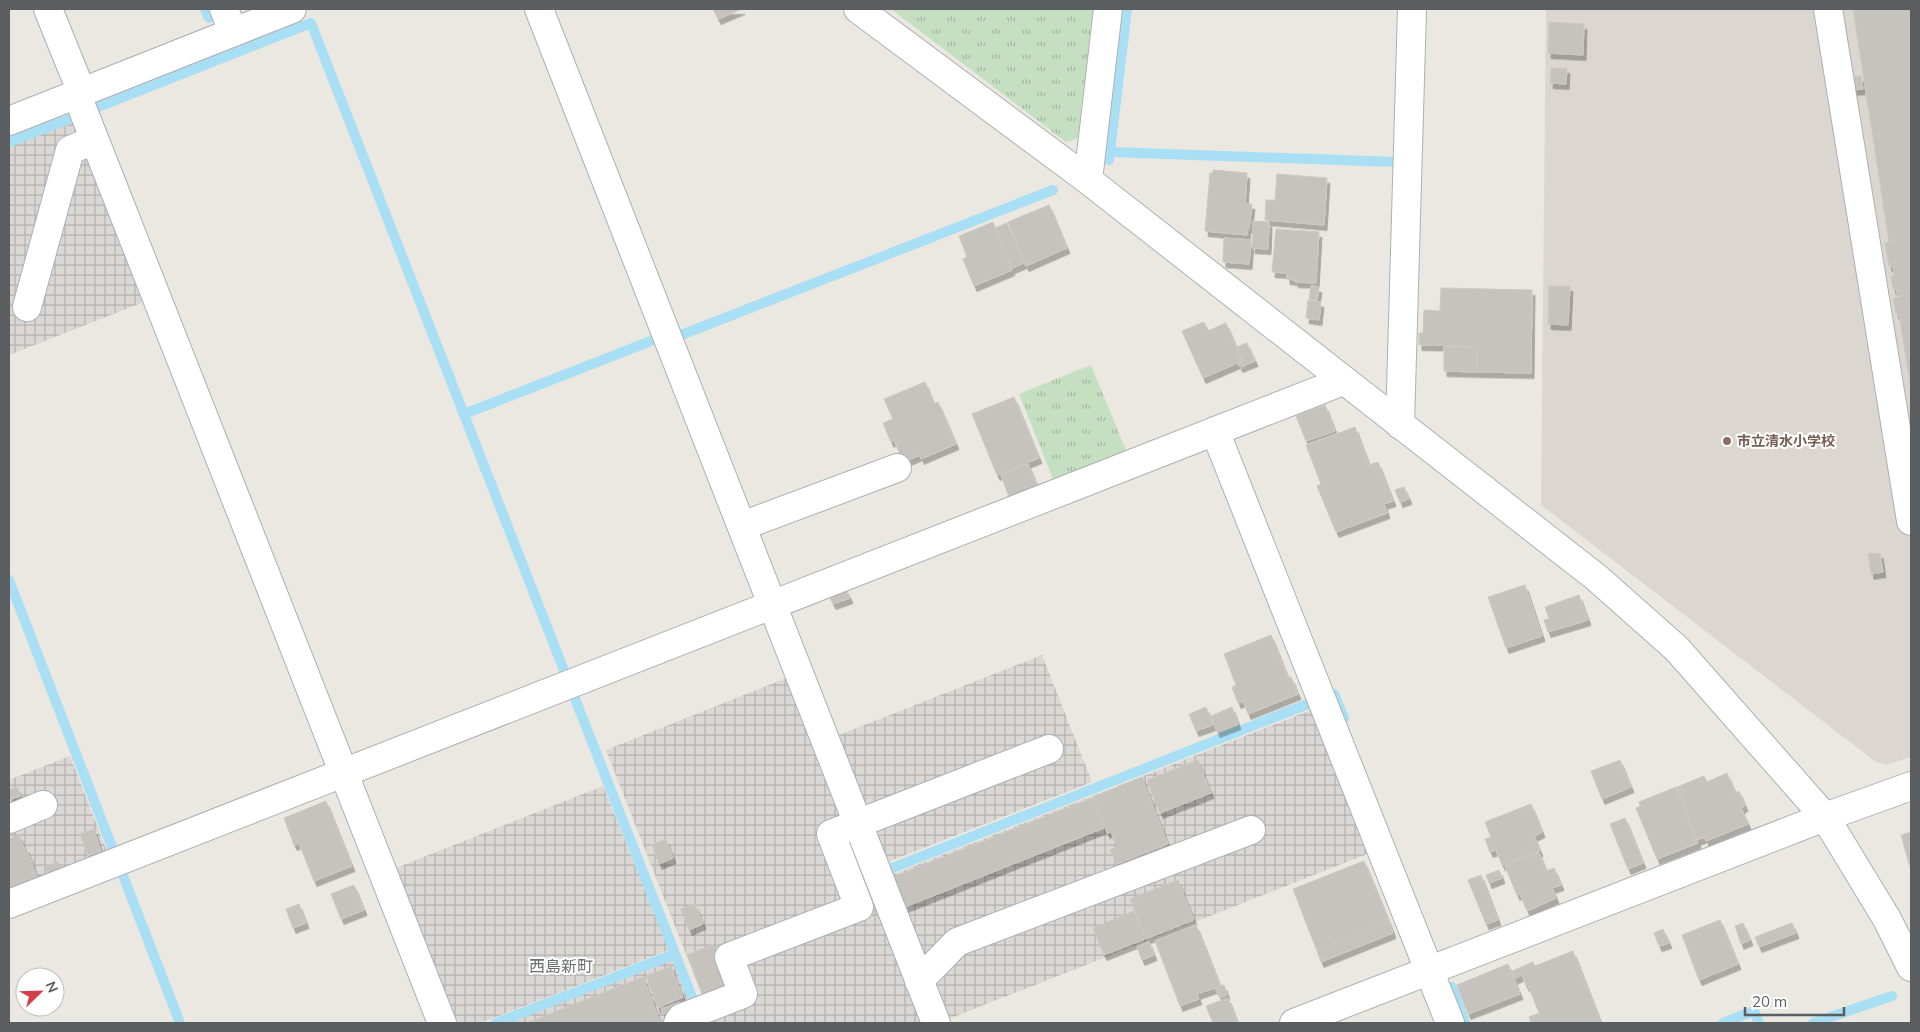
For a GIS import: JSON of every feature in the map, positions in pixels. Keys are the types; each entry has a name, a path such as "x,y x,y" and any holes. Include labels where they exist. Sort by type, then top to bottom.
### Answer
{"street":[{"path":"48,9 94,140 442,1023"},
{"path":"9,121 79,94 228,21 292,9"},
{"path":"539,9 936,1023"},
{"path":"858,9 1088,180 1597,578 1677,649 1825,816 1887,919 1911,967"},
{"path":"1088,180 1108,9"},
{"path":"1400,425 1412,9"},
{"path":"1828,9 1911,521"},
{"path":"27,307 70,150 94,140"},
{"path":"9,904 1344,381"},
{"path":"1215,431 1450,1023"},
{"path":"742,526 897,468"},
{"path":"678,1023 681,1018 743,994 729,957 859,907 831,834 1049,750"},
{"path":"1294,1023 1825,816 1911,786"},
{"path":"9,819 43,806"},
{"path":"920,981 957,942 1252,830"}],"shaded area":[{"name":"市立清水小学校","path":"1546,9 1911,9 1911,757 1886,765 1876,762 1541,505"},
{"path":"78,119 149,300 9,355 9,147"},
{"path":"1042,655 1092,782 885,863 834,737"},
{"path":"789,677 923,1023 713,1023 606,750"},
{"path":"1311,710 1367,854 946,1020 889,876"},
{"path":"70,756 108,854 9,892 9,780"},
{"path":"603,786 669,950 480,1023 461,1023 450,1014 391,870"},
{"path":"672,959 697,1023 510,1023"}],"green space":[{"path":"891,9 1093,9 1078,138 1066,142"},
{"path":"1091,365 1128,455 1055,484 1019,394"}],"building":[{"path":"713,9 742,9 718,19"},
{"path":"1853,9 1911,9 1911,294 1898,296 1896,289 1893,289 1891,276 1894,275 1893,266 1889,266 1885,243 1889,242"},
{"path":"1549,22 1584,24 1583,55 1548,53"},
{"path":"1551,68 1567,68 1566,84 1550,83"},
{"path":"1861,76 1863,89 1853,90 1851,77"},
{"path":"1213,170 1247,173 1245,204 1252,204 1247,235 1205,231 1210,173 1213,173"},
{"path":"1277,174 1327,178 1324,225 1265,220 1266,200 1275,200"},
{"path":"1049,205 1067,248 1026,266 1008,222"},
{"path":"1253,221 1269,222 1268,249 1252,248"},
{"path":"993,222 1012,270 974,286 963,259 967,257 959,236"},
{"path":"1007,223 1024,263 1012,268 995,228"},
{"path":"1276,229 1319,232 1316,283 1295,282 1295,280 1287,279 1287,273 1272,272"},
{"path":"1224,238 1251,240 1249,264 1223,262"},
{"path":"1311,286 1319,287 1317,300 1309,299"},
{"path":"1549,286 1570,286 1568,325 1548,324"},
{"path":"1441,288 1532,290 1531,373 1477,372 1478,346 1419,345 1419,333 1423,333 1424,310 1440,311"},
{"path":"1911,295 1911,390 1899,314 1896,314 1893,298"},
{"path":"1308,300 1321,302 1319,320 1306,318"},
{"path":"1204,322 1208,331 1226,323 1242,361 1203,378 1182,331"},
{"path":"1247,343 1255,361 1240,367 1238,364 1243,362 1237,347"},
{"path":"1444,347 1477,348 1477,372 1444,371"},
{"path":"925,382 934,404 938,402 956,444 921,459 920,455 908,460 907,457 902,459 894,440 891,442 883,423 893,419 884,399"},
{"path":"1014,397 1039,458 997,475 972,414"},
{"path":"1325,405 1335,431 1306,441 1296,416"},
{"path":"1355,427 1369,465 1378,462 1393,501 1384,504 1387,513 1336,532 1317,486 1321,484 1306,445"},
{"path":"1028,464 1038,488 1010,500 1001,475"},
{"path":"1404,487 1409,499 1400,502 1395,490"},
{"path":"1880,553 1883,572 1871,574 1868,554"},
{"path":"1525,585 1542,636 1506,648 1488,597"},
{"path":"846,589 850,598 833,604 829,596"},
{"path":"1579,595 1588,620 1548,632 1544,620 1549,619 1545,607"},
{"path":"1271,635 1288,678 1291,677 1298,694 1248,714 1243,701 1238,703 1232,687 1236,685 1224,654"},
{"path":"1206,707 1213,725 1196,731 1189,714"},
{"path":"1232,707 1238,724 1217,732 1211,716"},
{"path":"1198,760 1211,793 1160,813 1147,780"},
{"path":"1620,760 1631,787 1602,799 1591,771"},
{"path":"1727,773 1735,793 1739,791 1745,806 1741,808 1748,824 1706,841 1705,837 1697,840 1677,787 1704,776 1707,782"},
{"path":"1142,777 1168,844 1117,864 1110,850 1117,847 1111,832 1107,833 1093,797"},
{"path":"17,787 21,796 9,800 9,790"},
{"path":"1676,787 1698,843 1657,859 1636,808 1640,806 1639,802"},
{"path":"1092,798 1104,828 905,907 893,877"},
{"path":"326,801 352,866 314,881 299,843 294,845 284,818"},
{"path":"1531,804 1542,832 1534,836 1540,851 1502,865 1496,850 1490,852 1485,839 1491,837 1485,822"},
{"path":"1625,818 1643,863 1628,869 1610,824"},
{"path":"94,829 101,851 88,856 80,834"},
{"path":"1911,832 1911,871 1901,835"},
{"path":"19,835 24,848 26,847 39,881 9,892 9,839"},
{"path":"666,839 673,858 659,864 652,845"},
{"path":"1539,853 1546,871 1554,868 1561,885 1552,888 1556,898 1527,911 1520,894 1517,895 1505,866"},
{"path":"1364,861 1389,922 1317,951 1293,889"},
{"path":"58,862 60,870 48,875 45,866"},
{"path":"1499,870 1502,878 1489,883 1486,875"},
{"path":"1481,875 1498,920 1486,924 1468,880"},
{"path":"1178,880 1194,920 1146,939 1130,899"},
{"path":"354,885 364,910 341,919 331,894"},
{"path":"299,904 306,923 293,928 286,909"},
{"path":"695,904 703,924 689,930 681,909"},
{"path":"1134,911 1145,939 1104,955 1093,928"},
{"path":"1720,920 1738,964 1699,980 1682,935"},
{"path":"1389,922 1393,933 1321,962 1317,951"},
{"path":"1743,923 1750,940 1741,944 1735,926"},
{"path":"1792,923 1796,933 1759,947 1755,937"},
{"path":"1196,925 1220,986 1197,994 1199,999 1180,1006 1155,941"},
{"path":"1663,929 1669,943 1659,946 1654,933"},
{"path":"1149,942 1154,955 1142,960 1137,947"},
{"path":"712,945 728,986 703,996 687,955"},
{"path":"1573,951 1601,1023 1531,1023 1529,1017 1539,1013 1522,975 1514,979 1512,971 1533,962 1535,966"},
{"path":"1508,964 1520,994 1468,1014 1457,985"},
{"path":"671,966 683,997 658,1008 646,976"},
{"path":"643,977 661,1023 527,1023"},
{"path":"1224,985 1227,995 1220,998 1215,988"},
{"path":"1228,998 1237,1022 1213,1023 1206,1006"},
{"path":"679,1002 681,1007 663,1015 661,1009"}],"waterway":[{"path":"205,9 209,18"},
{"path":"1109,160 1127,9"},
{"path":"98,107 311,23 565,673"},
{"path":"9,142 69,119"},
{"path":"1110,152 1396,162"},
{"path":"681,335 1053,190"},
{"path":"464,414 656,339"},
{"path":"9,580 112,847"},
{"path":"1334,694 1344,718"},
{"path":"574,696 694,1002"},
{"path":"890,869 1308,704"},
{"path":"122,873 180,1023"},
{"path":"496,1023 675,954"},
{"path":"1452,987 1465,1023"},
{"path":"1813,1023 1892,996"},
{"path":"1723,1023 1754,1011 1759,1023"}],"place":[{"name":"市立清水小学校","path":"1727,441"}],"district":[{"name":"西島新町","path":"561,966"}]}
